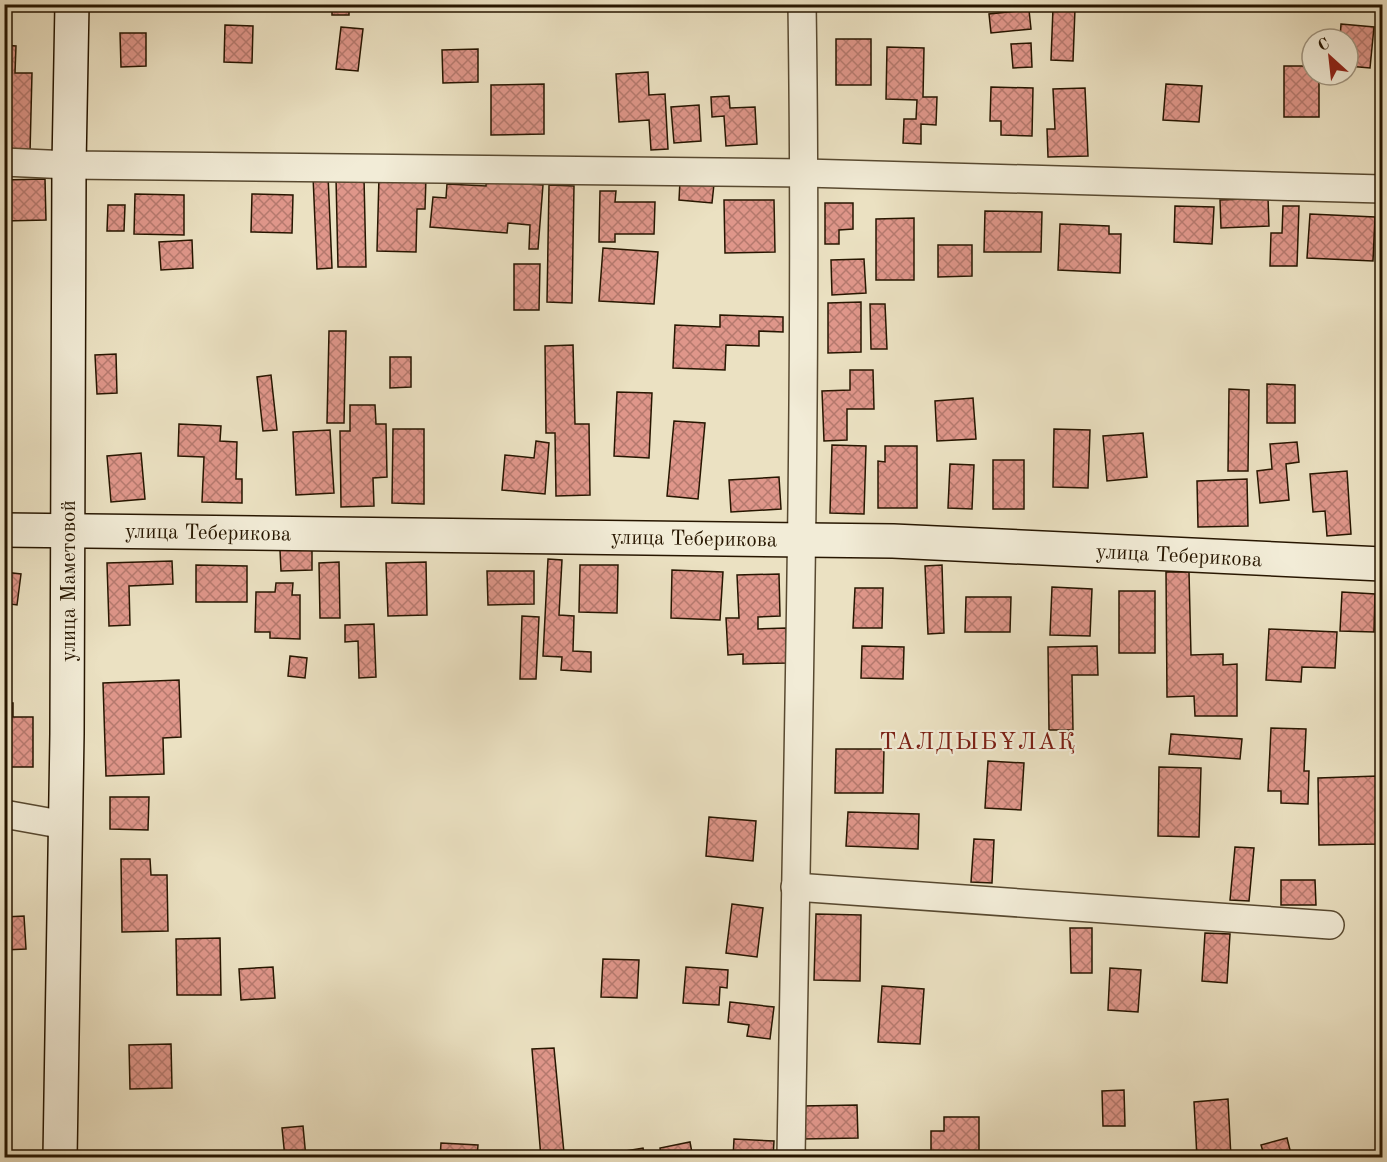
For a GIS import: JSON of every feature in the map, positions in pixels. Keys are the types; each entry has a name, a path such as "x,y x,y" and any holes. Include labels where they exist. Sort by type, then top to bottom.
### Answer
{"street":[{"name":"улица Маметовой","path":"60,1158 72,4"},
{"path":"790,1158 805,173 802,4"},
{"path":"4,162 69,165 805,173 1383,189"},
{"name":"улица Теберикова","path":"4,530 893,542 1383,564"},
{"path":"4,814 65,825"},
{"path":"795,887 1330,926"}],"building":[{"path":"332,4 349,4 349,15 332,15"},
{"path":"1053,8 1075,9 1073,61 1051,60"},
{"path":"1029,10 1031,29 991,33 989,14"},
{"path":"1341,24 1374,27 1370,68 1360,67 1360,27 1341,27"},
{"path":"225,25 253,26 252,63 224,62"},
{"path":"341,27 363,29 358,71 336,69"},
{"path":"120,33 146,33 146,66 121,67"},
{"path":"836,39 871,39 871,85 836,85"},
{"path":"1031,43 1032,67 1013,68 1011,44"},
{"path":"4,45 16,46 15,73 32,73 30,153 4,153"},
{"path":"887,47 924,48 923,97 937,97 936,125 921,124 921,144 903,143 904,119 916,119 917,100 886,99"},
{"path":"478,49 478,82 443,83 442,50"},
{"path":"1284,66 1300,66 1300,87 1319,87 1319,117 1284,117"},
{"path":"648,72 649,95 665,94 668,149 651,150 649,120 619,122 616,74"},
{"path":"544,84 544,134 491,135 491,85"},
{"path":"1166,84 1202,86 1199,122 1163,120"},
{"path":"991,87 1033,88 1032,136 1001,135 1001,121 990,121"},
{"path":"1085,88 1088,156 1048,157 1047,129 1055,129 1053,89"},
{"path":"729,96 730,108 755,107 757,144 726,146 724,116 712,117 711,97"},
{"path":"699,105 701,141 674,143 671,107"},
{"path":"487,172 510,183 543,185 538,249 529,249 530,225 508,223 507,233 430,227 433,197 446,198 447,184 486,186"},
{"path":"328,175 332,268 317,269 313,176"},
{"path":"379,176 426,177 425,209 417,209 416,252 377,251"},
{"path":"336,178 364,178 366,267 338,267"},
{"path":"45,179 46,220 4,221 4,180"},
{"path":"680,181 714,184 712,203 679,200"},
{"path":"549,185 574,186 572,303 547,302"},
{"path":"600,191 616,191 615,202 655,202 654,234 615,234 615,242 599,242"},
{"path":"135,194 184,195 184,235 134,234"},
{"path":"252,194 293,195 292,233 251,232"},
{"path":"1268,198 1269,226 1221,228 1220,200"},
{"path":"724,200 774,200 775,252 725,253"},
{"path":"825,203 853,203 853,229 839,230 839,244 825,244"},
{"path":"108,205 125,205 124,231 107,231"},
{"path":"1175,206 1214,207 1212,244 1174,242"},
{"path":"1283,206 1299,206 1297,266 1270,266 1271,233 1282,233"},
{"path":"985,211 1042,212 1041,252 984,252"},
{"path":"1310,214 1375,217 1373,261 1307,258"},
{"path":"914,218 914,280 876,280 876,219"},
{"path":"1060,224 1109,226 1109,234 1121,234 1120,273 1058,270"},
{"path":"192,240 193,268 161,270 159,242"},
{"path":"938,245 972,245 972,276 938,277"},
{"path":"603,248 658,252 654,304 599,301"},
{"path":"864,259 866,293 832,295 831,260"},
{"path":"514,264 540,264 539,310 514,310"},
{"path":"861,302 861,352 828,353 828,303"},
{"path":"870,304 885,304 887,349 871,349"},
{"path":"720,315 783,317 783,332 759,331 759,346 726,345 725,370 673,368 675,325 720,327"},
{"path":"329,331 346,331 344,423 327,423"},
{"path":"573,345 575,424 589,424 590,495 556,496 555,433 546,433 545,346"},
{"path":"116,354 117,393 97,394 95,355"},
{"path":"390,357 411,357 411,387 390,388"},
{"path":"850,370 873,370 874,409 847,409 847,440 824,441 822,391 850,390"},
{"path":"271,375 277,430 263,431 257,377"},
{"path":"1267,384 1295,385 1295,423 1267,423"},
{"path":"1229,389 1249,390 1248,471 1228,471"},
{"path":"617,392 652,393 649,458 614,456"},
{"path":"973,398 976,439 937,441 935,401"},
{"path":"350,405 375,405 376,424 386,424 387,477 373,478 374,506 341,507 340,431 350,431"},
{"path":"674,421 705,423 698,499 667,496"},
{"path":"179,424 221,426 220,441 237,442 236,479 242,479 242,503 202,502 204,457 178,456"},
{"path":"393,429 424,429 424,504 392,503"},
{"path":"1054,429 1090,430 1088,488 1053,487"},
{"path":"330,430 334,493 296,495 293,432"},
{"path":"1143,433 1147,477 1107,481 1103,436"},
{"path":"536,441 549,443 545,494 502,490 505,455 534,458"},
{"path":"1297,442 1299,462 1286,464 1289,500 1260,503 1257,471 1272,469 1270,444"},
{"path":"832,445 866,446 864,514 830,513"},
{"path":"885,446 917,446 917,508 878,508 878,461 885,462"},
{"path":"1382,446 1382,478 1380,478 1379,447"},
{"path":"141,453 145,499 111,502 107,456"},
{"path":"993,460 1024,460 1024,509 993,509"},
{"path":"950,464 974,465 972,509 948,508"},
{"path":"1347,471 1351,534 1327,536 1325,511 1313,512 1310,474"},
{"path":"779,477 781,509 731,512 729,480"},
{"path":"1247,479 1248,526 1198,527 1197,481"},
{"path":"1379,493 1382,493 1382,516 1379,516"},
{"path":"312,549 312,570 281,571 280,550"},
{"path":"548,559 562,560 559,615 574,616 573,651 591,652 591,672 561,670 562,657 543,656"},
{"path":"172,561 173,584 129,586 130,625 109,626 107,563"},
{"path":"339,562 340,618 320,618 319,563"},
{"path":"426,562 427,615 388,616 386,563"},
{"path":"196,565 247,566 247,602 196,602"},
{"path":"580,565 618,565 617,613 579,612"},
{"path":"942,565 944,633 928,634 925,566"},
{"path":"672,570 723,572 720,620 671,618"},
{"path":"487,571 534,571 534,604 488,605"},
{"path":"4,572 21,574 17,605 4,603"},
{"path":"1166,572 1189,572 1191,655 1223,654 1223,665 1237,664 1237,716 1195,716 1194,696 1167,697"},
{"path":"779,574 780,616 758,617 758,629 786,628 787,663 743,664 743,654 728,655 726,618 739,618 737,575"},
{"path":"276,583 293,583 292,595 300,595 300,639 270,638 270,632 255,632 256,592 275,592"},
{"path":"1052,587 1092,589 1090,636 1050,635"},
{"path":"855,588 883,588 882,628 853,628"},
{"path":"1119,591 1155,591 1155,653 1119,653"},
{"path":"1342,592 1375,594 1374,632 1340,631"},
{"path":"966,597 1011,597 1010,632 965,632"},
{"path":"522,616 539,617 536,679 520,679"},
{"path":"374,624 376,677 359,678 358,641 345,642 345,625"},
{"path":"1269,629 1337,632 1335,668 1302,667 1301,682 1266,680"},
{"path":"862,646 904,647 903,679 861,678"},
{"path":"1097,646 1098,675 1072,675 1073,730 1049,730 1048,647"},
{"path":"290,656 307,658 305,678 288,676"},
{"path":"4,668 9,691 4,692"},
{"path":"179,680 181,737 163,738 164,774 106,776 103,683"},
{"path":"4,703 13,703 13,717 33,717 33,767 4,767"},
{"path":"1271,728 1306,729 1304,771 1309,771 1308,804 1281,803 1281,791 1268,791"},
{"path":"1171,734 1242,739 1240,759 1169,754"},
{"path":"836,749 884,749 883,793 835,793"},
{"path":"988,761 1024,763 1021,810 985,808"},
{"path":"1159,767 1201,768 1199,837 1158,836"},
{"path":"1378,776 1379,844 1319,845 1318,778"},
{"path":"110,797 149,797 148,830 110,829"},
{"path":"848,812 919,814 918,849 846,846"},
{"path":"709,817 756,821 753,861 706,856"},
{"path":"974,839 994,840 992,883 971,882"},
{"path":"1235,847 1254,848 1249,901 1230,900"},
{"path":"121,859 150,859 151,875 167,875 168,931 122,932"},
{"path":"1281,880 1315,880 1316,905 1281,905"},
{"path":"732,904 763,908 757,957 726,953"},
{"path":"816,914 861,915 860,981 814,980"},
{"path":"24,916 26,949 4,950 4,917"},
{"path":"1070,928 1092,928 1092,973 1071,973"},
{"path":"1205,933 1230,934 1227,983 1202,981"},
{"path":"220,938 221,995 177,995 176,939"},
{"path":"603,959 639,960 637,998 601,997"},
{"path":"273,967 275,998 241,1000 239,969"},
{"path":"686,967 728,970 727,988 720,987 719,1005 683,1003"},
{"path":"1110,968 1141,970 1138,1012 1108,1010"},
{"path":"882,986 924,989 920,1044 878,1042"},
{"path":"730,1002 774,1007 770,1039 747,1036 749,1025 728,1022"},
{"path":"171,1044 172,1088 130,1089 129,1045"},
{"path":"554,1048 564,1153 591,1151 591,1158 541,1158 532,1049"},
{"path":"1124,1090 1125,1126 1103,1126 1102,1091"},
{"path":"1228,1099 1231,1158 1197,1158 1194,1102"},
{"path":"857,1105 858,1138 802,1139 801,1106"},
{"path":"944,1117 979,1117 979,1158 931,1158 931,1131 944,1131"},
{"path":"303,1126 306,1158 285,1158 282,1128"},
{"path":"1287,1138 1292,1158 1265,1158 1261,1145"},
{"path":"734,1139 774,1141 773,1158 733,1158"},
{"path":"690,1142 693,1158 662,1158 660,1148"},
{"path":"441,1143 478,1145 477,1158 440,1158"},
{"path":"643,1148 645,1158 601,1158 600,1155"},
{"path":"492,1151 534,1152 534,1158 492,1158"},
{"path":"1085,1151 1085,1158 1039,1158 1038,1155"},
{"path":"1360,1151 1382,1151 1382,1158 1360,1158"},
{"path":"271,1154 271,1158 204,1158 204,1155"}],"district":[{"name":"ТАЛДЫБҰЛАҚ","path":"978,741"}]}
